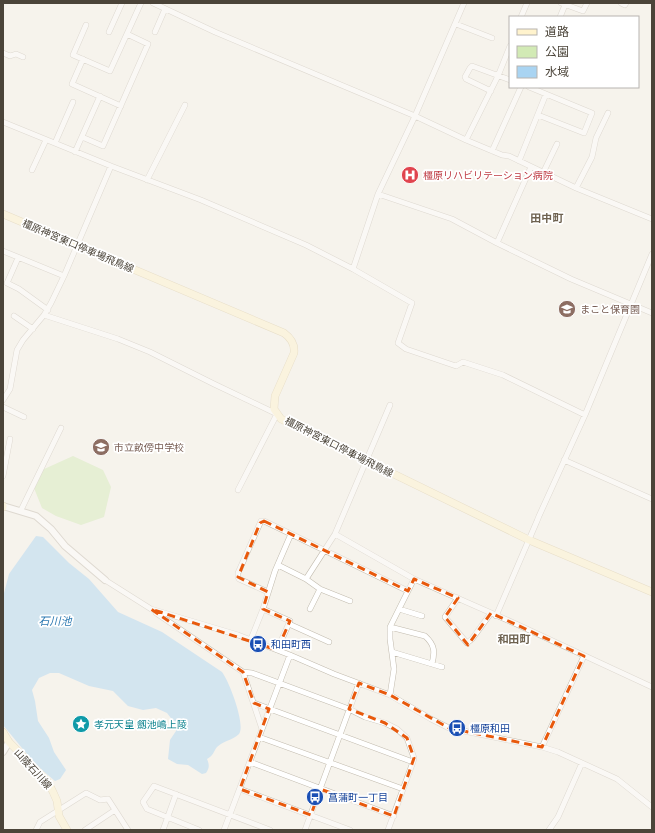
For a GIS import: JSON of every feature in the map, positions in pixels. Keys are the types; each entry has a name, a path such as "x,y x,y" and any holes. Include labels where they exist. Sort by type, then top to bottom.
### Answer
{"main road":[{"name":"橿原神宮東口停車場飛鳥線","path":"3,214 287,335 293,343 294,353 275,396 274,406 277,414 284,421 529,540 652,592"},
{"name":"山陵石川線","path":"3,732 9,742 48,782 55,797 57,812 67,830"}],"street":[{"path":"109,32 122,3"},
{"path":"86,25 73,55 110,71 141,3"},
{"path":"353,269 378,194 415,116 464,3"},
{"path":"522,16 527,3"},
{"path":"560,16 563,4 583,12 587,3"},
{"path":"620,3 625,5 626,3"},
{"path":"156,4 215,32 415,116 466,140 519,161 576,188 652,219"},
{"path":"155,32 165,9"},
{"path":"456,24 492,38"},
{"path":"82,137 103,146 121,106 148,44 127,34"},
{"path":"466,140 491,91 509,48"},
{"path":"3,53 10,56 16,54 24,57"},
{"path":"83,59 72,84 121,106"},
{"path":"491,91 466,79 465,77 472,66 509,80"},
{"path":"492,151 521,88"},
{"path":"533,88 592,113 584,133 538,115"},
{"path":"519,161 546,94"},
{"path":"75,152 100,96"},
{"path":"55,144 73,102"},
{"path":"147,180 185,105"},
{"path":"576,188 592,157 596,138 608,113"},
{"path":"3,122 75,152 201,200 306,245 353,269 412,303 398,343 406,349 456,366 463,362 484,368 503,375 585,414"},
{"path":"32,170 46,140"},
{"path":"543,173 557,144"},
{"path":"3,400 10,388 18,350 23,340 46,312 64,276 111,166"},
{"path":"497,243 531,167"},
{"path":"378,194 452,219 570,279 652,313"},
{"path":"3,251 64,276"},
{"path":"458,598 445,618 467,643 493,614 529,540 585,414 652,254"},
{"path":"18,258 7,283 18,288 46,312 150,352 277,414 238,490"},
{"path":"14,316 33,328"},
{"path":"306,578 335,534 390,405"},
{"path":"3,407 24,416"},
{"path":"21,510 61,428"},
{"path":"3,476 10,439"},
{"path":"564,460 652,499"},
{"path":"3,506 21,510 36,516 51,529 65,546 105,580 151,609 243,672 252,673 349,709 365,717 385,723 397,729 407,738 414,758 388,830"},
{"path":"268,592 240,579 238,576 261,521 264,521 325,550 408,591"},
{"path":"251,639 291,534"},
{"path":"335,534 414,579 652,687"},
{"path":"278,565 306,578 320,589 350,601"},
{"path":"390,695 394,669 389,631 414,579"},
{"path":"310,609 320,589"},
{"path":"151,609 251,639 390,695 449,728 542,747 558,752 617,779 652,807"},
{"path":"263,609 290,621 289,624 329,642"},
{"path":"399,609 422,616"},
{"path":"277,650 289,624"},
{"path":"390,627 425,636 434,647 435,654 432,664"},
{"path":"392,652 442,667"},
{"path":"224,830 290,655"},
{"path":"542,747 584,656"},
{"path":"243,672 262,729"},
{"path":"305,830 359,683"},
{"path":"254,703 413,762"},
{"path":"259,737 403,789"},
{"path":"3,752 9,742"},
{"path":"250,762 394,816"},
{"path":"549,830 558,817 582,762"},
{"path":"199,830 147,809 143,802 154,786 270,830"},
{"path":"240,789 350,830"},
{"path":"36,830 40,822 86,793 100,800 108,799 128,830"},
{"path":"163,830 176,794"},
{"path":"85,830 115,810"}],"highlighted area":[{"path":"264,521 408,591 414,579 458,598 445,617 468,645 491,613 584,656 542,747 449,728 390,695 359,683 349,709 385,723 407,738 414,758 394,816 320,789 311,815 240,789 269,709 254,703 243,672 151,609 277,650 290,621 263,609 268,592 238,577 260,523"}],"green space":[{"path":"73,456 103,470 111,487 104,517 81,525 56,516 42,508 34,488 42,470"}],"water":[{"name":"石川池","path":"36,536 43,537 69,563 89,579 118,612 162,632 222,672 229,684 236,703 241,729 239,734 234,738 219,745 207,759 209,766 206,773 202,774 188,765 177,764 168,759 170,740 176,731 177,726 167,713 156,708 143,710 128,706 113,691 89,686 59,673 50,673 39,678 32,690 38,721 49,738 54,752 66,770 60,779 55,781 36,765 3,725 3,597 9,574"}],"place":[{"name":"橿原リハビリテーション病院","path":"410,175"},
{"name":"まこと保育園","path":"567,309"},
{"name":"市立畝傍中学校","path":"101,447"},
{"name":"和田町西","path":"258,644"},
{"name":"孝元天皇 劔池嶋上陵","path":"81,724"},
{"name":"橿原和田","path":"457,728"},
{"name":"菖蒲町一丁目","path":"315,797"}],"district":[{"name":"田中町","path":"547,218"},
{"name":"和田町","path":"514,639"}]}
